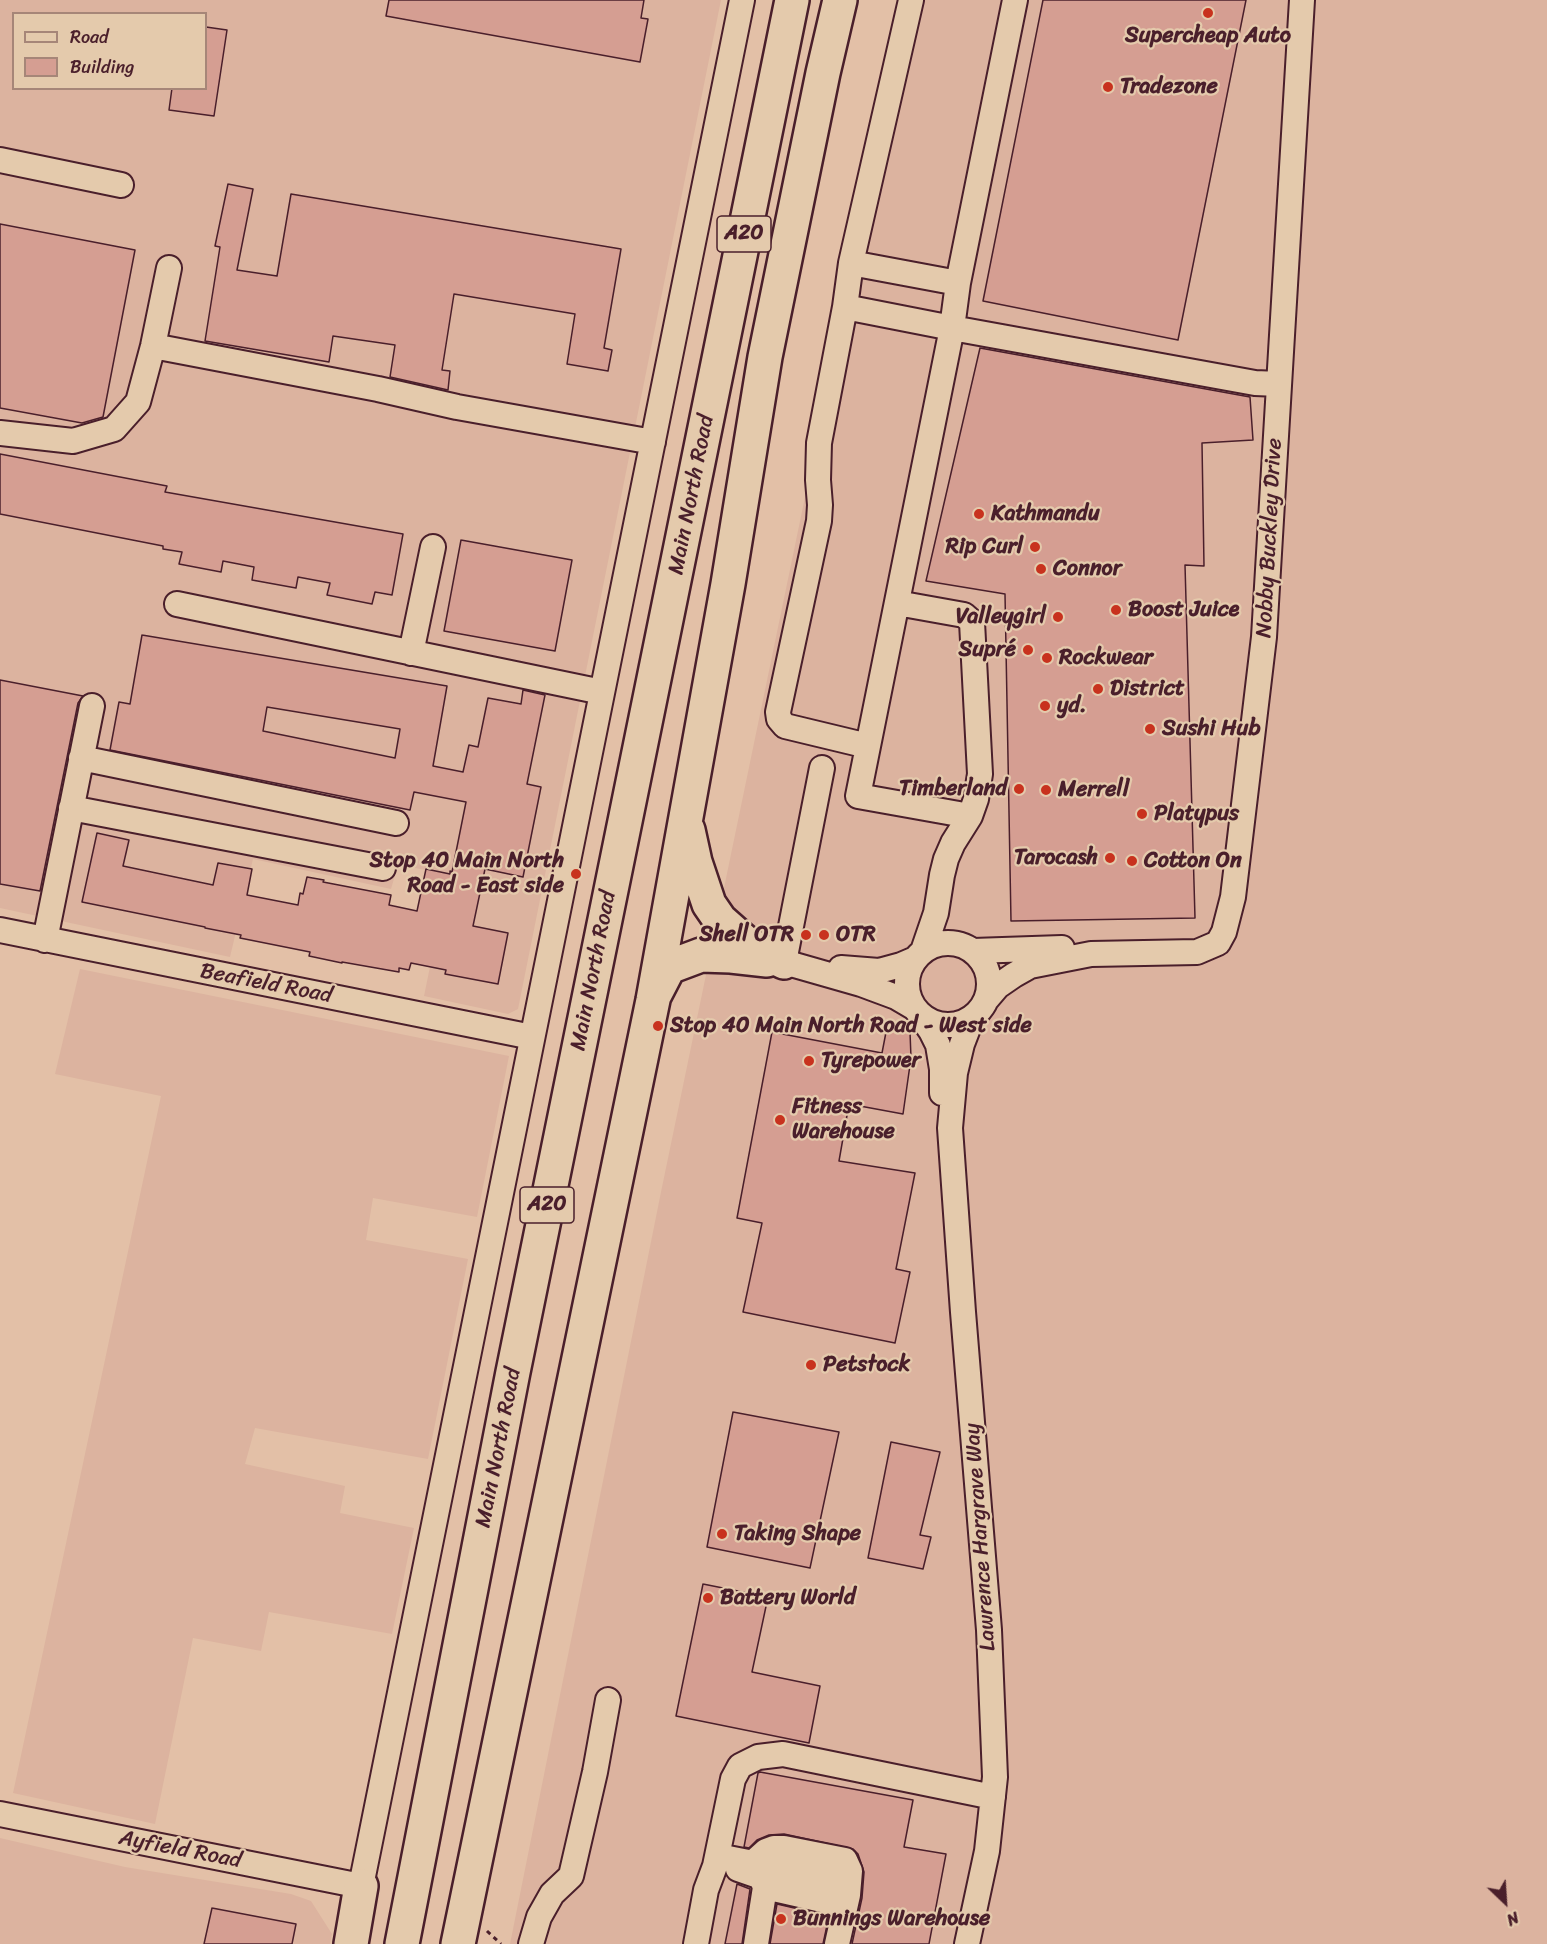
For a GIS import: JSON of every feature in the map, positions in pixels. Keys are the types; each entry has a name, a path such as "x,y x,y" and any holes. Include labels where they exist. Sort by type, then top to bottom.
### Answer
{"highway":[{"name":"Main North Road","path":"402,1944 518,1349 792,0"},
{"name":"A20","path":"468,1936 653,1000 728,584 765,357 840,0"},
{"path":"685,820 695,862 709,904 731,932 762,953 789,964"},
{"path":"653,1000 669,967 701,955 731,956 789,964"},
{"path":"351,1944 361,1886"}],"street":[{"name":"Main North Road","path":"361,1886 742,0"},
{"path":"868,746 785,726 778,719 778,712 819,521 819,443 851,263 910,0"},
{"path":"970,816 858,796 1015,0"},
{"name":"Nobby Buckley Drive","path":"979,1009 998,986 1030,966 1091,954 1197,952 1218,943 1224,932 1233,897 1264,637 1302,0"},
{"path":"0,160 121,184"},
{"path":"851,263 958,283"},
{"path":"0,433 73,441 114,429 138,402 170,267"},
{"path":"845,307 1255,383 1279,384"},
{"path":"153,346 378,389 457,407 653,442"},
{"path":"411,653 432,547"},
{"path":"897,603 964,615 972,622 980,774 976,799 970,816 953,843 942,875 936,913 907,978 906,988 916,1011"},
{"path":"177,604 602,692"},
{"path":"45,940 92,706"},
{"path":"81,758 396,823"},
{"path":"789,964 822,768"},
{"path":"71,808 383,868"},
{"path":"942,875 949,916 968,949"},
{"name":"Beafield Road","path":"0,930 532,1037"},
{"path":"942,943 953,943 968,949 981,959 989,978 989,989 979,1009 962,1023 939,1024 896,998 861,984 789,964 879,971 901,965 942,943"},
{"name":"Nobby Buckley Drive","path":"968,949 1062,948 1091,954"},
{"name":"Lawrence Hargrave Way","path":"968,1944 987,1851 995,1777 989,1629 950,1128 955,1073 962,1044 979,1009"},
{"name":"Lawrence Hargrave Way","path":"916,1011 938,1045 942,1069 942,1096 950,1128"},
{"path":"531,1944 539,1917 552,1894 571,1876 595,1772 608,1700"},
{"path":"696,1944 706,1890 716,1861 733,1779 740,1767 758,1757 783,1754 993,1797"},
{"name":"Ayfield Road","path":"0,1814 361,1886"},
{"path":"716,1861 750,1863 774,1848 845,1860 850,1871 837,1944"},
{"path":"716,1861 761,1877 765,1887 756,1944"},
{"path":"765,1887 831,1902 847,1898"}],"path":[{"path":"468,1936 487,1932 501,1944"}],"shaded area":[{"path":"0,0 721,0 518,1009 508,1014 424,996 449,874 398,865 391,889 253,859 230,957 0,908"},
{"path":"908,0 1547,0 1547,1944 510,1944 661,1192"},
{"path":"80,969 509,1056 477,1217 373,1198 366,1240 468,1259 428,1459 255,1428 245,1464 345,1486 340,1513 414,1528 392,1634 269,1612 261,1651 193,1638 155,1824 13,1793 161,1096 55,1074"},
{"path":"0,1838 125,1867 291,1894 311,1901 332,1934 330,1944 0,1944"}],"building":[{"path":"389,0 644,0 641,18 648,19 640,62 386,16"},
{"path":"1043,0 1246,0 1178,340 983,301"},
{"path":"207,27 227,30 214,116 169,110 172,90 207,90"},
{"path":"228,184 253,189 237,270 277,276 291,194 621,249 604,348 612,350 608,371 567,364 575,314 454,294 442,370 450,371 448,390 390,377 395,345 333,336 329,362 205,341 220,247 215,246"},
{"path":"0,224 135,250 103,417 82,423 0,408"},
{"name":"District","path":"980,348 1250,397 1253,440 1202,443 1204,566 1185,565 1195,918 1011,921 1005,594 926,581"},
{"path":"0,454 167,486 165,492 403,534 392,595 375,592 372,604 327,595 330,583 298,577 296,588 252,580 254,567 223,561 221,572 179,564 182,552 163,549 163,546 0,514"},
{"path":"461,540 572,560 555,651 444,631"},
{"path":"142,635 447,686 433,766 463,772 469,745 478,747 488,698 521,704 523,690 545,695 527,784 541,787 523,877 485,869 473,926 508,933 498,984 445,974 446,970 411,963 409,970 399,968 399,972 342,963 309,956 310,952 240,938 241,935 82,902 97,833 129,840 123,866 213,885 218,863 252,869 247,895 298,905 307,877 391,895 389,905 417,911 426,869 450,874 450,871 452,872 466,802 414,792 410,810 110,750 119,702 130,704","holes":["267,707 400,729 395,758 263,731"]},
{"path":"0,680 83,696 78,703 40,891 0,884"},
{"path":"887,1027 910,1032 911,1058 903,1114 849,1104 839,1161 915,1173 896,1269 910,1272 895,1343 743,1312 762,1223 737,1218 772,1032 882,1053"},
{"path":"733,1412 839,1432 810,1568 707,1547"},
{"path":"891,1442 940,1452 920,1535 931,1537 923,1569 868,1558"},
{"path":"703,1584 768,1597 752,1672 820,1686 809,1743 676,1716"},
{"path":"760,1772 913,1800 904,1847 946,1854 929,1944 852,1944 862,1898 864,1872 858,1854 853,1849 784,1834 769,1835 757,1840 749,1848 744,1847"},
{"path":"737,1884 750,1889 742,1944 725,1944"},
{"path":"777,1904 829,1916 823,1944 770,1944"},
{"path":"212,1908 296,1924 292,1944 204,1944"}],"place":[{"name":"Supercheap Auto","path":"1208,13"},
{"name":"Tradezone","path":"1108,87"},
{"name":"Kathmandu","path":"979,514"},
{"name":"Rip Curl","path":"1035,547"},
{"name":"Connor","path":"1041,569"},
{"name":"Boost Juice","path":"1116,610"},
{"name":"Valleygirl","path":"1058,617"},
{"name":"Supré","path":"1028,650"},
{"name":"Rockwear","path":"1047,658"},
{"name":"District","path":"1098,689"},
{"name":"yd.","path":"1045,706"},
{"name":"Sushi Hub","path":"1150,729"},
{"name":"Timberland","path":"1019,789"},
{"name":"Merrell","path":"1046,790"},
{"name":"Platypus","path":"1142,814"},
{"name":"Tarocash","path":"1110,858"},
{"name":"Cotton On","path":"1132,861"},
{"name":"Stop 40 Main North Road - East side","path":"576,874"},
{"name":"Shell OTR","path":"806,935"},
{"name":"OTR","path":"824,935"},
{"name":"Stop 40 Main North Road - West side","path":"658,1026"},
{"name":"Tyrepower","path":"809,1061"},
{"name":"Fitness Warehouse","path":"780,1120"},
{"name":"Petstock","path":"811,1365"},
{"name":"Taking Shape","path":"722,1534"},
{"name":"Battery World","path":"708,1598"},
{"name":"Bunnings Warehouse","path":"781,1919"}]}
